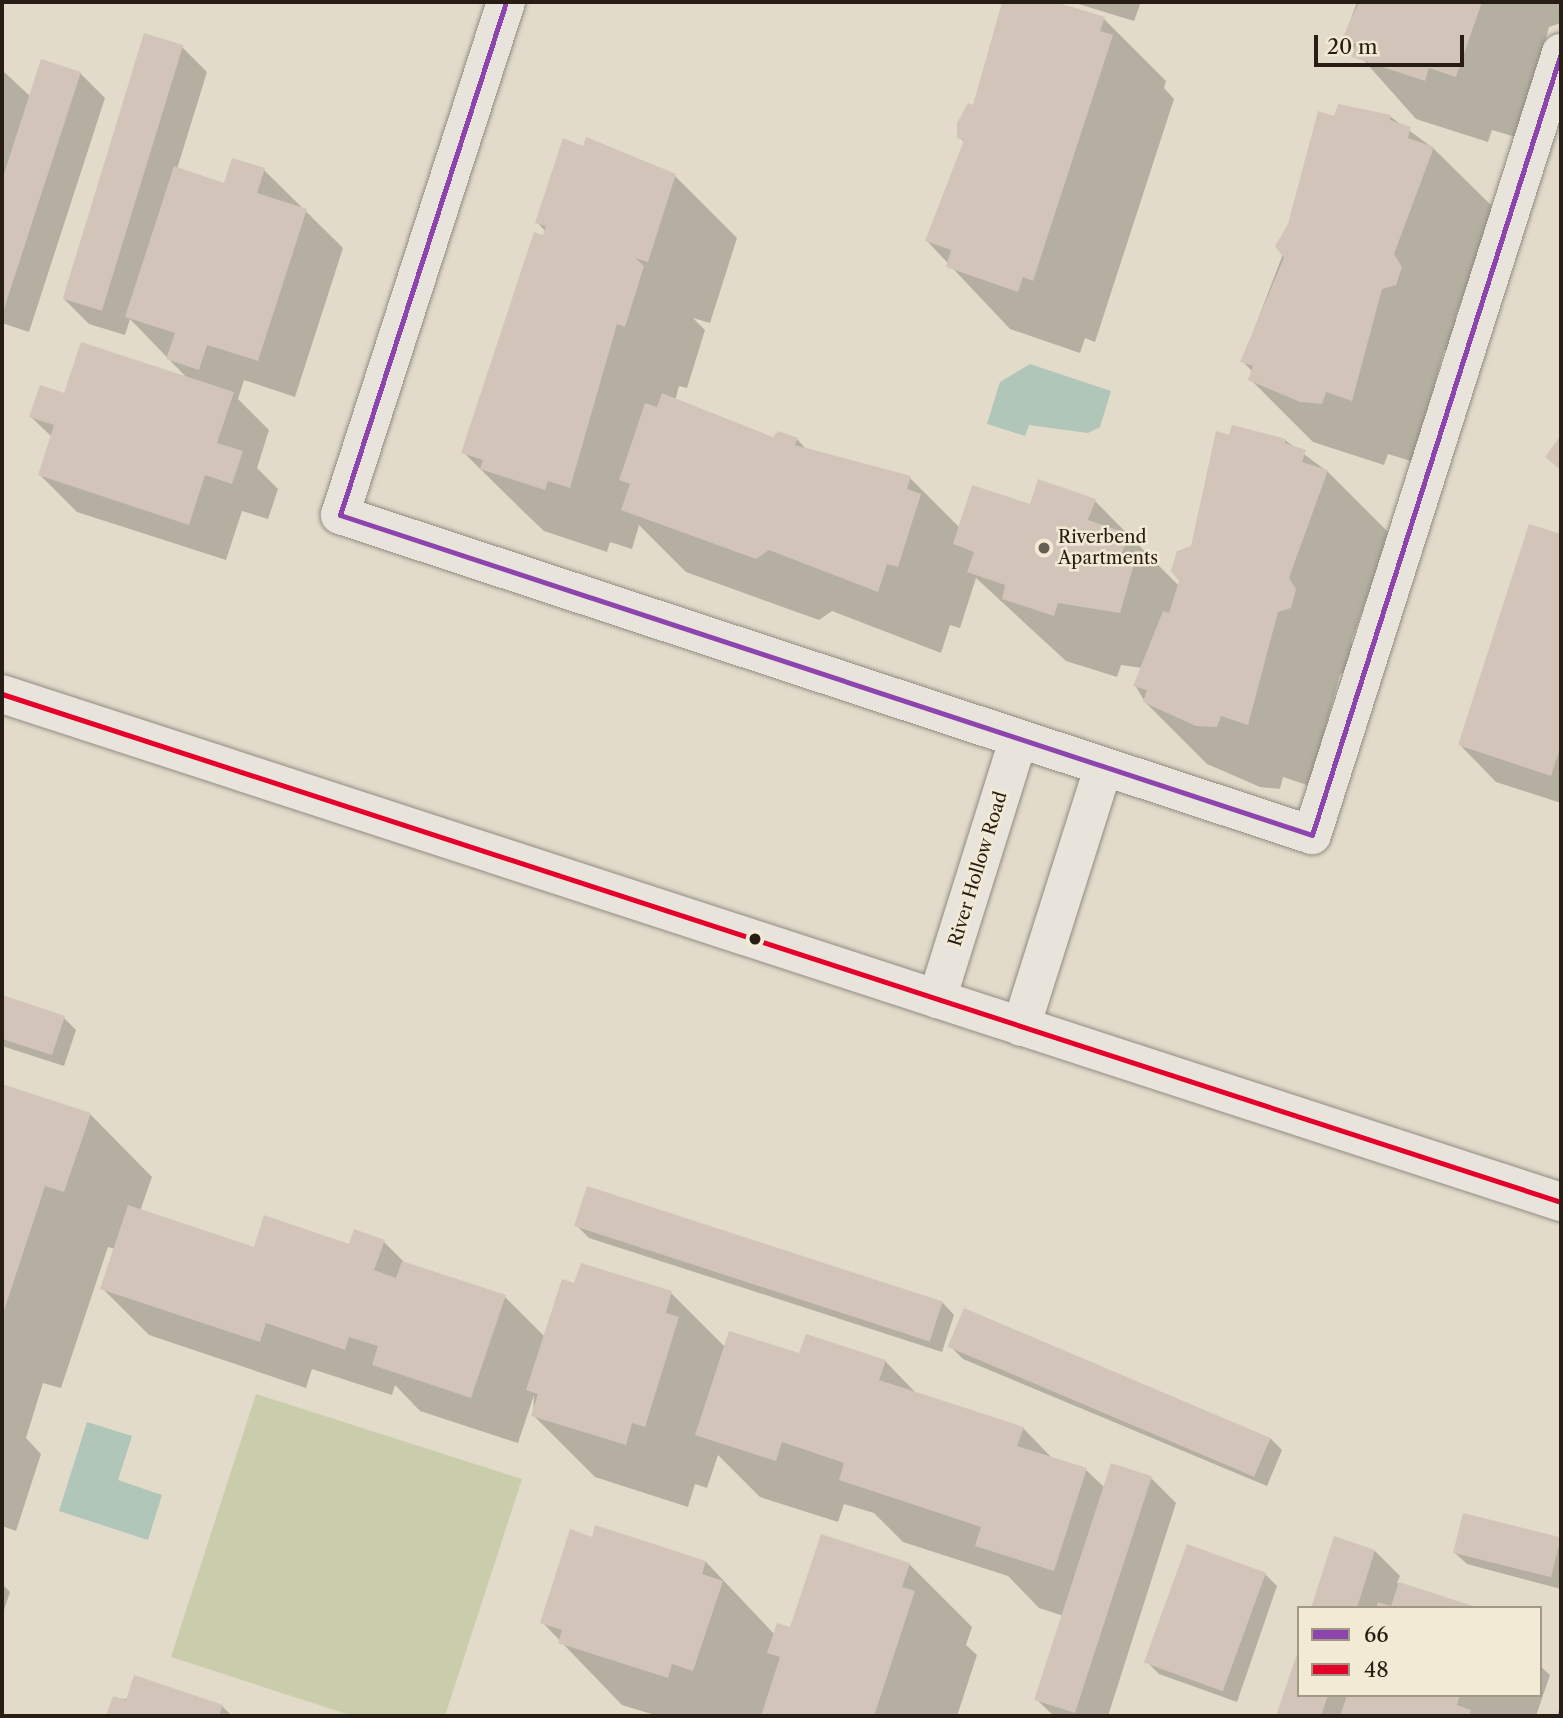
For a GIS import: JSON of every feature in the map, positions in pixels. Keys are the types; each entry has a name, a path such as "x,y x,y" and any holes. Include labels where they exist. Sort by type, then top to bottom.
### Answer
{"street":[{"path":"506,2 340,514 1312,835 1561,53"},
{"path":"2,694 1561,1202"},
{"name":"River Hollow Road","path":"937,999 1018,740"},
{"path":"1021,1027 1103,768"}],"shaded area":[{"path":"1030,364 1111,391 1100,427 1088,433 1029,425 1025,436 987,424 1000,382"},
{"path":"256,1394 522,1479 445,1716 353,1716 171,1657"},
{"path":"87,1422 132,1436 118,1480 162,1495 148,1540 59,1511"}],"building":[{"path":"1002,2 1056,2 1105,17 1100,31 1113,35 1033,281 1023,277 1018,292 946,267 951,250 925,241 964,140 957,138 957,123 968,103 973,105"},
{"path":"1359,2 1482,2 1456,77 1429,68 1425,81 1352,57 1356,44 1342,39"},
{"path":"144,33 183,45 102,311 63,299"},
{"path":"41,59 81,72 4,309 2,180"},
{"path":"1338,104 1391,115 1390,120 1411,127 1408,138 1434,147 1394,254 1402,267 1396,285 1382,289 1352,401 1326,392 1322,404 1300,402 1248,380 1253,366 1240,362 1284,258 1275,246 1288,224 1318,111 1334,116"},
{"path":"586,137 676,174 648,262 635,258 644,266 625,327 617,324 570,488 548,481 545,490 480,469 483,460 461,453 534,232 543,235 546,226 535,223 563,138 583,146"},
{"path":"232,158 265,168 257,193 307,209 258,361 207,345 199,370 166,359 175,333 125,317 174,166 224,183"},
{"path":"81,342 234,392 217,443 243,451 232,484 205,475 189,525 38,475 54,425 29,417 40,385 64,393"},
{"path":"662,393 773,437 778,431 798,438 795,445 911,476 907,489 921,494 898,567 887,564 878,592 769,550 756,559 621,510 630,484 619,480 645,403 657,407"},
{"path":"1232,425 1286,439 1285,443 1306,450 1302,462 1328,470 1289,578 1296,589 1291,608 1278,612 1248,725 1221,716 1217,727 1196,726 1143,702 1147,690 1133,686 1163,611 1169,613 1179,581 1171,571 1177,551 1191,546 1216,431 1229,435"},
{"path":"1561,435 1561,470 1545,457"},
{"name":"Riverbend Apartments","path":"1038,479 1096,499 1088,520 1129,534 1122,553 1136,557 1120,613 1058,603 1054,616 1002,599 1005,585 967,572 974,552 953,544 972,485 1030,504"},
{"path":"1529,524 1561,534 1561,745 1551,776 1458,745"},
{"path":"2,995 65,1016 52,1055 2,1039"},
{"path":"2,1084 91,1113 64,1192 45,1186 2,1317"},
{"path":"587,1186 943,1302 930,1342 574,1226"},
{"path":"128,1205 254,1247 264,1215 349,1244 354,1229 385,1240 374,1270 396,1278 402,1261 506,1295 471,1398 372,1365 378,1346 349,1337 345,1350 266,1323 260,1342 100,1289"},
{"path":"581,1263 672,1291 666,1313 679,1317 645,1427 632,1423 626,1445 531,1416 538,1394 526,1390 562,1279 574,1283"},
{"path":"964,1308 1271,1438 1254,1477 948,1347"},
{"path":"729,1331 799,1353 806,1334 886,1360 879,1380 1024,1427 1017,1446 1087,1468 1054,1571 975,1546 981,1527 839,1480 844,1463 782,1442 776,1461 695,1435"},
{"path":"1111,1463 1152,1476 1075,1713 1034,1700"},
{"path":"1463,1513 1561,1537 1551,1577 1453,1553"},
{"path":"595,1525 706,1561 702,1574 723,1581 693,1671 672,1664 668,1678 558,1643 562,1630 540,1623 570,1529 592,1537"},
{"path":"821,1534 910,1563 902,1587 915,1591 874,1716 761,1716 780,1657 767,1653 777,1623 790,1627"},
{"path":"1334,1536 1375,1550 1358,1606 1312,1606"},
{"path":"1187,1544 1266,1573 1223,1691 1144,1662"},
{"path":"1399,1582 1473,1606 1391,1606"},
{"path":"1297,1654 1297,1697 1327,1697 1321,1716 1276,1716"},
{"path":"134,1675 223,1705 219,1716 106,1716 113,1696 126,1700"},
{"path":"1346,1697 1459,1697 1457,1705 1471,1710 1469,1716 1340,1716"}],"transit line":[{"name":"66","path":"506,2 340,515 1312,835 1561,53"},
{"name":"48","path":"2,694 1561,1202"}],"place":[{"name":"Riverbend Apartments","path":"1044,548"}]}
